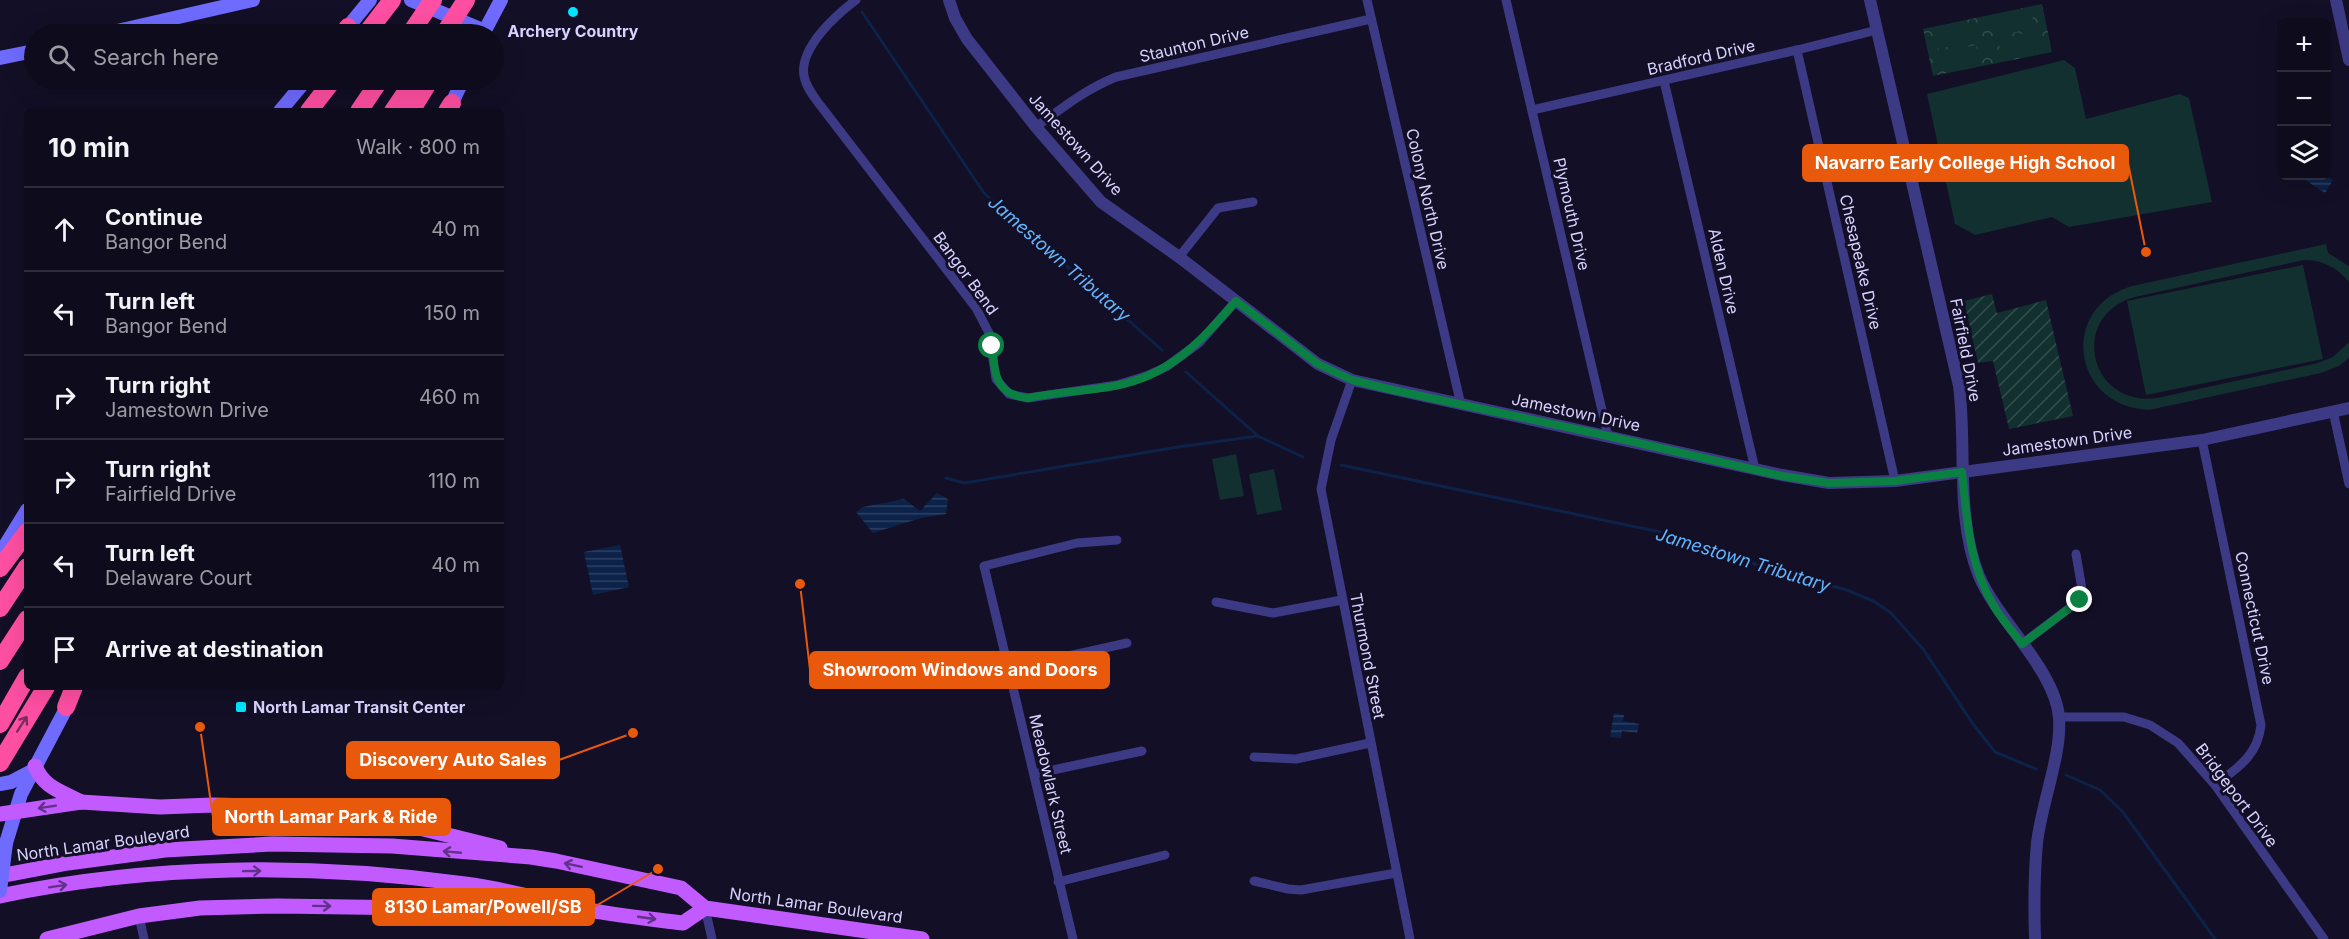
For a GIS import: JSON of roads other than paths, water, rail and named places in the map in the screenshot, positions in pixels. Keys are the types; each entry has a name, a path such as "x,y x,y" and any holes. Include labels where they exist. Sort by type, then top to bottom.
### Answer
{"highway":[{"path":"374,24 392,0"},
{"path":"417,24 433,0"},
{"path":"450,24 466,0"},
{"path":"464,24 477,0"},
{"path":"301,108 311,90"},
{"path":"311,108 325,90"},
{"path":"361,108 373,90"},
{"path":"395,108 407,90"},
{"path":"413,108 424,90"},
{"path":"0,568 24,536"},
{"path":"0,608 24,572"},
{"path":"0,661 24,624"},
{"path":"0,724 24,682"},
{"path":"0,762 44,690"},
{"path":"66,707 73,690"}],"main road":[{"path":"148,24 253,0"},
{"path":"350,24 370,0"},
{"path":"411,0 464,24"},
{"path":"489,24 501,0"},
{"path":"0,58 24,53"},
{"path":"283,108 298,90"},
{"path":"449,108 458,90"},
{"path":"0,554 24,515"},
{"path":"0,891 7,813 34,769 66,707 78,690"},
{"path":"0,784 11,782 34,769"},
{"path":"34,769 47,785 81,802"},
{"path":"7,813 81,802 160,807 280,806 340,811 404,823 531,857"},
{"name":"North Lamar Boulevard","path":"0,876 134,854 234,845 354,845 531,857 681,888 705,908 922,939"},
{"name":"North Lamar Boulevard","path":"0,896 92,881 166,874 313,871 389,875 465,884 589,910 683,923 705,908"},
{"path":"47,939 139,916 200,908 277,906 589,910"}],"street":[{"name":"Bangor Bend","path":"856,0 824,29 813,45 804,66 807,85 976,308 989,333 996,379 1009,394 1028,398 1117,385 1146,376 1166,367 1199,343 1236,301"},
{"name":"Jamestown Drive","path":"949,0 955,18 967,39 1036,128 1101,202 1179,257 1318,364 1352,380 1755,469 1829,483 1895,481 2202,440 2349,408"},
{"name":"Colony North Drive","path":"1367,0 1461,405"},
{"name":"Plymouth Drive","path":"1506,0 1608,436"},
{"name":"Fairfield Drive","path":"1870,0 1959,386 1963,432 1962,472 1969,538 1978,574 1994,607 2046,679 2059,717 2058,738 2037,843 2034,872 2035,939"},
{"path":"2336,0 2349,60"},
{"name":"Staunton Drive","path":"1036,128 1074,98 1116,77 1371,19"},
{"name":"Bradford Drive","path":"1532,110 1876,30"},
{"name":"Chesapeake Drive","path":"1797,50 1895,481"},
{"name":"Alden Drive","path":"1664,81 1755,469"},
{"path":"1179,257 1218,208 1253,202"},
{"name":"Thurmond Street","path":"1352,380 1330,440 1322,489 1410,939"},
{"path":"2333,411 2349,484"},
{"name":"Connecticut Drive","path":"2202,440 2261,724 2258,741 2249,758 2215,785"},
{"name":"Meadowlark Street","path":"1072,939 1035,774 984,566 1077,543 1117,540"},
{"path":"2022,644 2080,600 2082,589 2076,554"},
{"path":"1216,602 1273,613 1342,600"},
{"path":"1010,669 1127,643"},
{"name":"Bridgeport Drive","path":"2059,717 2124,717 2150,725 2178,743 2215,785 2324,939"},
{"path":"1254,757 1296,759 1370,743"},
{"path":"1035,774 1142,752"},
{"path":"1058,882 1165,855"},
{"path":"1254,880 1301,890 1396,873"},
{"path":"705,908 712,939"},
{"path":"139,916 144,939"}],"water":[{"path":"2305,180 2333,180 2325,193"},
{"path":"937,493 948,499 946,514 921,518 873,533 856,512 863,507 904,499 920,511"},
{"path":"620,545 629,587 593,595 584,552"},
{"path":"1614,713 1624,715 1623,721 1639,724 1637,733 1622,731 1621,738 1610,737"}],"waterway":[{"name":"Jamestown Tributary","path":"862,12 984,193 1162,350"},
{"name":"Jamestown Tributary","path":"1186,372 1258,436 1303,457"},
{"path":"946,478 964,483 1258,436"},
{"name":"Jamestown Tributary","path":"1341,465 1679,536 1774,571 1847,590 1875,602 1891,613 1923,649 1973,724 1995,752 2036,769"},
{"name":"Jamestown Tributary","path":"2066,775 2100,790 2122,811 2215,939"}],"place":[{"name":"Archery Country","path":"573,12"},
{"name":"Navarro Early College High School","path":"2146,252"},
{"name":"Showroom Windows and Doors","path":"800,584"},
{"name":"North Lamar Transit Center","path":"241,707"},
{"name":"North Lamar Park & Ride","path":"200,727"},
{"name":"Discovery Auto Sales","path":"633,733"},
{"name":"8130 Lamar/Powell/SB","path":"658,869"}]}
